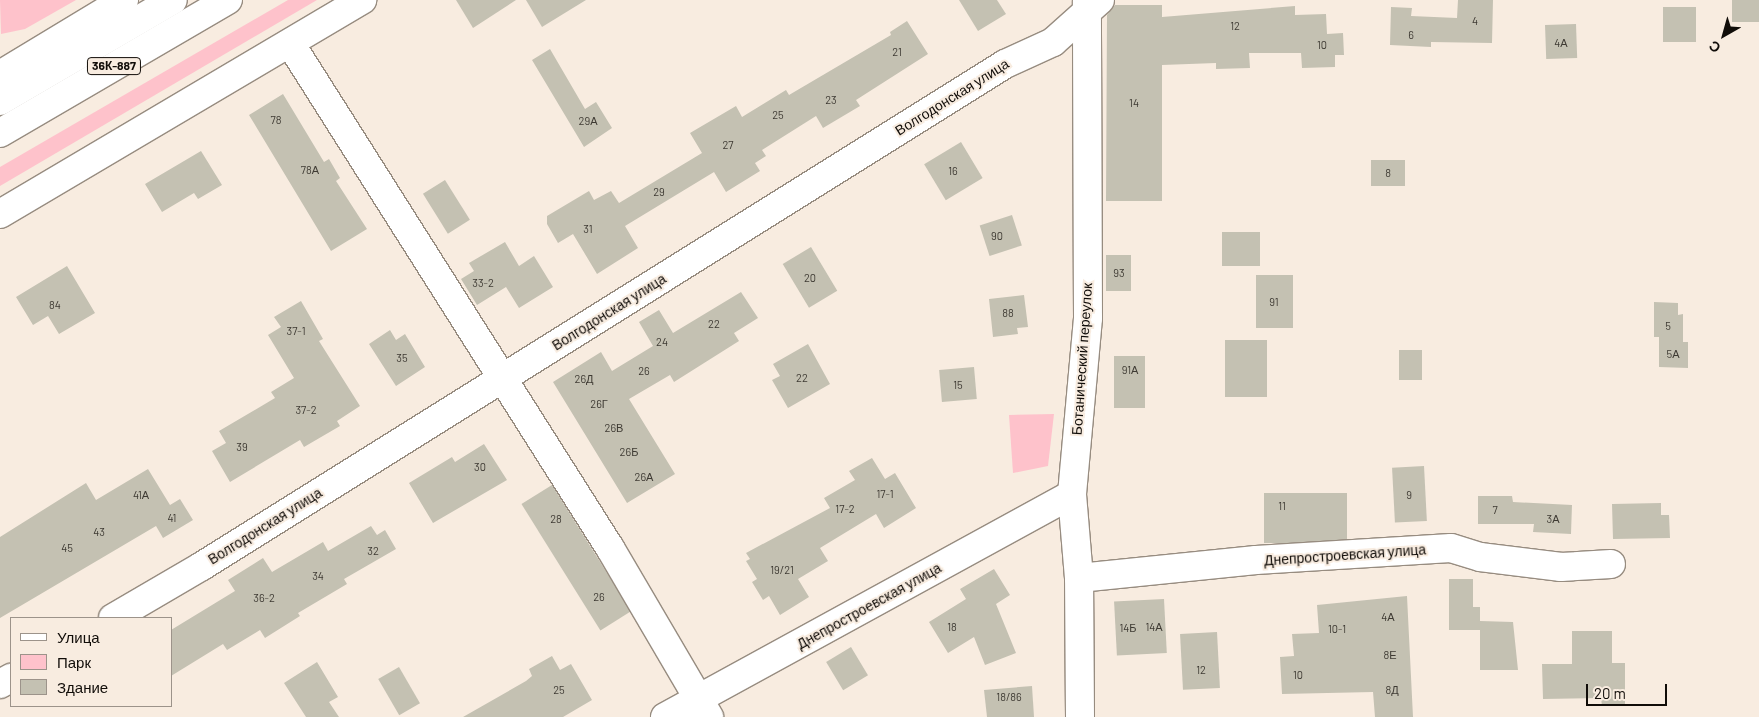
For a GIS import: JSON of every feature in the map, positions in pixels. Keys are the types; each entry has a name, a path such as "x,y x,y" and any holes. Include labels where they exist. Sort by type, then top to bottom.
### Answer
{"street":[{"path":"0,75 124,0"},
{"name":"36К-887","path":"0,101 173,0"},
{"name":"36К-887","path":"0,133 228,0"},
{"path":"0,214 362,0"},
{"name":"Волгодонская улица","path":"115,617 503,378 1005,64 1053,42 1091,4"},
{"name":"Ботанический переулок","path":"1080,717 1079,578 1072,494 1088,318 1091,4"},
{"path":"290,43 610,548 704,708"},
{"name":"Днепростроевская улица","path":"665,717 704,708 1072,494"},
{"name":"Днепростроевская улица","path":"1079,578 1256,560 1451,548 1480,556 1561,567 1611,564"}],"green space":[{"path":"0,0 76,0 25,29 1,34"},
{"path":"288,0 317,0 0,186 0,167"},
{"path":"1054,414 1048,466 1013,473 1009,415"}],"building":[{"path":"456,0 516,0 473,28"},
{"path":"526,0 586,0 542,27"},
{"path":"959,0 997,0 1006,14 978,31"},
{"path":"1458,0 1493,0 1492,43 1431,42 1431,47 1390,45 1391,7 1412,8 1411,16 1457,18"},
{"path":"1732,0 1759,0 1759,22 1732,22"},
{"path":"1115,5 1162,5 1162,17 1295,6 1295,15 1326,14 1327,34 1343,33 1344,55 1335,55 1335,67 1302,68 1301,53 1249,53 1250,68 1216,69 1216,63 1162,65 1162,201 1106,201 1107,15"},
{"path":"1663,7 1696,7 1696,42 1663,42"},
{"path":"907,21 928,54 856,100 860,106 823,128 816,116 762,150 766,156 755,163 760,171 726,192 714,172 625,226 638,248 597,274 573,234 558,243 547,224 547,216 589,191 594,200 611,191 619,203 702,153 690,133 736,106 742,117 786,90 789,95 891,35 890,32"},
{"path":"1576,24 1577,58 1546,59 1545,25"},
{"path":"550,49 585,109 596,102 612,128 584,147 532,60"},
{"path":"283,94 324,162 329,159 340,178 336,181 367,229 331,251 249,115"},
{"path":"961,142 983,178 946,200 924,164"},
{"path":"201,151 222,185 198,199 194,193 162,212 145,184"},
{"path":"1371,160 1405,160 1405,186 1371,186"},
{"path":"445,180 470,220 448,234 423,194"},
{"path":"1012,215 1022,245 990,256 980,226"},
{"path":"1222,232 1260,232 1260,266 1222,266"},
{"path":"505,242 519,266 534,256 553,287 519,308 506,287 477,305 461,279 474,271 469,263"},
{"path":"811,247 837,291 809,308 783,264"},
{"path":"1106,255 1131,255 1131,291 1106,291"},
{"path":"67,266 95,313 59,334 48,316 33,325 16,297"},
{"path":"1256,275 1293,275 1293,328 1256,328"},
{"path":"741,292 758,318 734,333 739,341 674,382 670,375 629,399 675,474 627,503 553,382 601,352 612,371 653,346 639,322 659,310 673,333"},
{"path":"1024,295 1028,327 1017,328 1018,334 993,337 989,299"},
{"path":"301,301 323,339 319,341 360,406 337,421 340,426 304,447 300,440 230,482 212,451 226,443 219,431 275,398 271,392 294,378 268,335 281,327 274,317"},
{"path":"1654,302 1678,303 1678,315 1683,314 1683,342 1688,342 1688,368 1659,367 1659,337 1654,337"},
{"path":"390,330 396,340 405,334 425,367 396,386 369,344"},
{"path":"1225,340 1267,340 1267,397 1225,397"},
{"path":"808,344 830,384 788,408 772,380 780,376 773,364"},
{"path":"1399,350 1422,350 1422,380 1399,380"},
{"path":"1114,356 1145,356 1145,408 1114,408"},
{"path":"974,367 977,399 942,402 939,370"},
{"path":"484,444 507,480 433,523 409,483 452,457 455,462"},
{"path":"872,458 885,479 895,473 916,508 884,528 876,514 820,548 828,561 798,579 809,597 780,615 769,596 763,600 752,582 757,579 746,561 750,559 746,553 830,508 824,498 855,480 849,471"},
{"path":"1424,466 1427,521 1395,523 1392,468"},
{"path":"148,469 170,505 180,499 193,520 163,538 156,526 0,618 0,537 86,483 96,500"},
{"path":"552,485 631,611 600,630 521,504"},
{"path":"1264,493 1347,493 1347,543 1264,543"},
{"path":"1478,496 1512,496 1513,502 1572,505 1571,534 1533,532 1534,524 1478,524"},
{"path":"1661,503 1661,515 1669,515 1670,538 1613,539 1612,504"},
{"path":"371,526 377,535 385,530 396,549 344,579 347,584 298,613 300,616 265,638 260,630 227,650 223,644 172,675 172,629 235,591 228,580 263,558 272,572 323,542 328,551"},
{"path":"994,569 1010,595 996,604 1016,653 985,665 974,637 948,653 929,622 966,599 960,589"},
{"path":"1449,579 1473,579 1473,607 1480,607 1480,621 1513,622 1518,670 1480,670 1480,630 1449,630"},
{"path":"1407,596 1413,717 1375,717 1373,692 1282,694 1280,657 1294,656 1292,634 1319,633 1317,605"},
{"path":"1164,599 1167,653 1117,656 1114,602"},
{"path":"1572,631 1612,631 1612,663 1625,663 1625,706 1602,706 1601,698 1543,699 1542,664 1572,664"},
{"path":"1217,632 1220,688 1183,690 1180,634"},
{"path":"851,647 868,675 843,690 826,662"},
{"path":"552,656 560,670 571,664 592,700 563,717 463,717 526,681 532,676 529,669"},
{"path":"317,662 338,697 329,702 339,717 306,717 284,683"},
{"path":"399,667 420,703 399,715 378,679"},
{"path":"1032,686 1034,717 987,717 984,690"}]}
